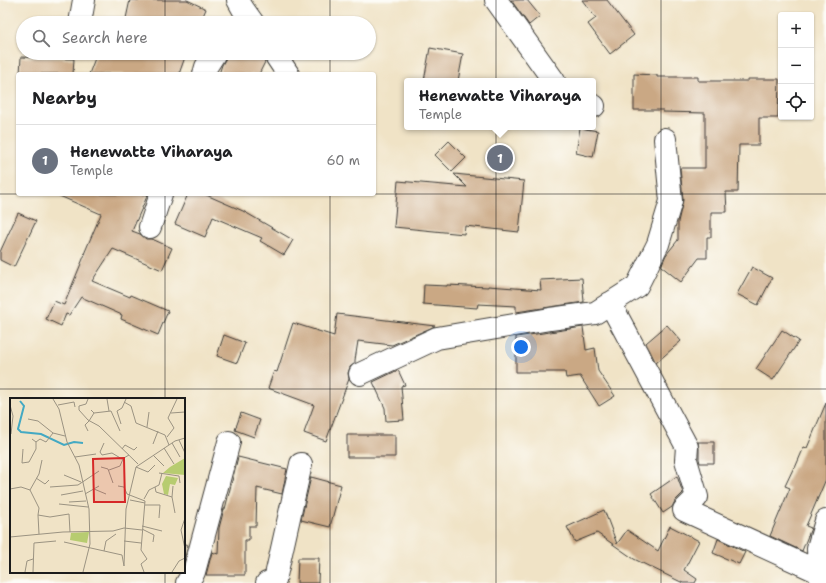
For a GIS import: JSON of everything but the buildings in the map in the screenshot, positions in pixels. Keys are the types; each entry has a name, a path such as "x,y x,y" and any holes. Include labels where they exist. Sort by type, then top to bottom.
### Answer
{"street":[{"path":"81,16 84,0"},
{"path":"496,0 552,78"},
{"path":"205,72 210,60"},
{"path":"279,60 287,72"},
{"path":"360,374 436,338 550,318 595,313 636,286 658,244 671,201 665,139"},
{"path":"150,227 160,196"},
{"path":"610,303 687,447 686,460 697,498 684,510 820,578"},
{"path":"187,583 194,572 229,442"},
{"path":"268,583 275,580 301,464"},
{"path":"820,578 818,548 826,521"}],"place":[{"name":"Henewatte Viharaya","path":"500,158"}]}
